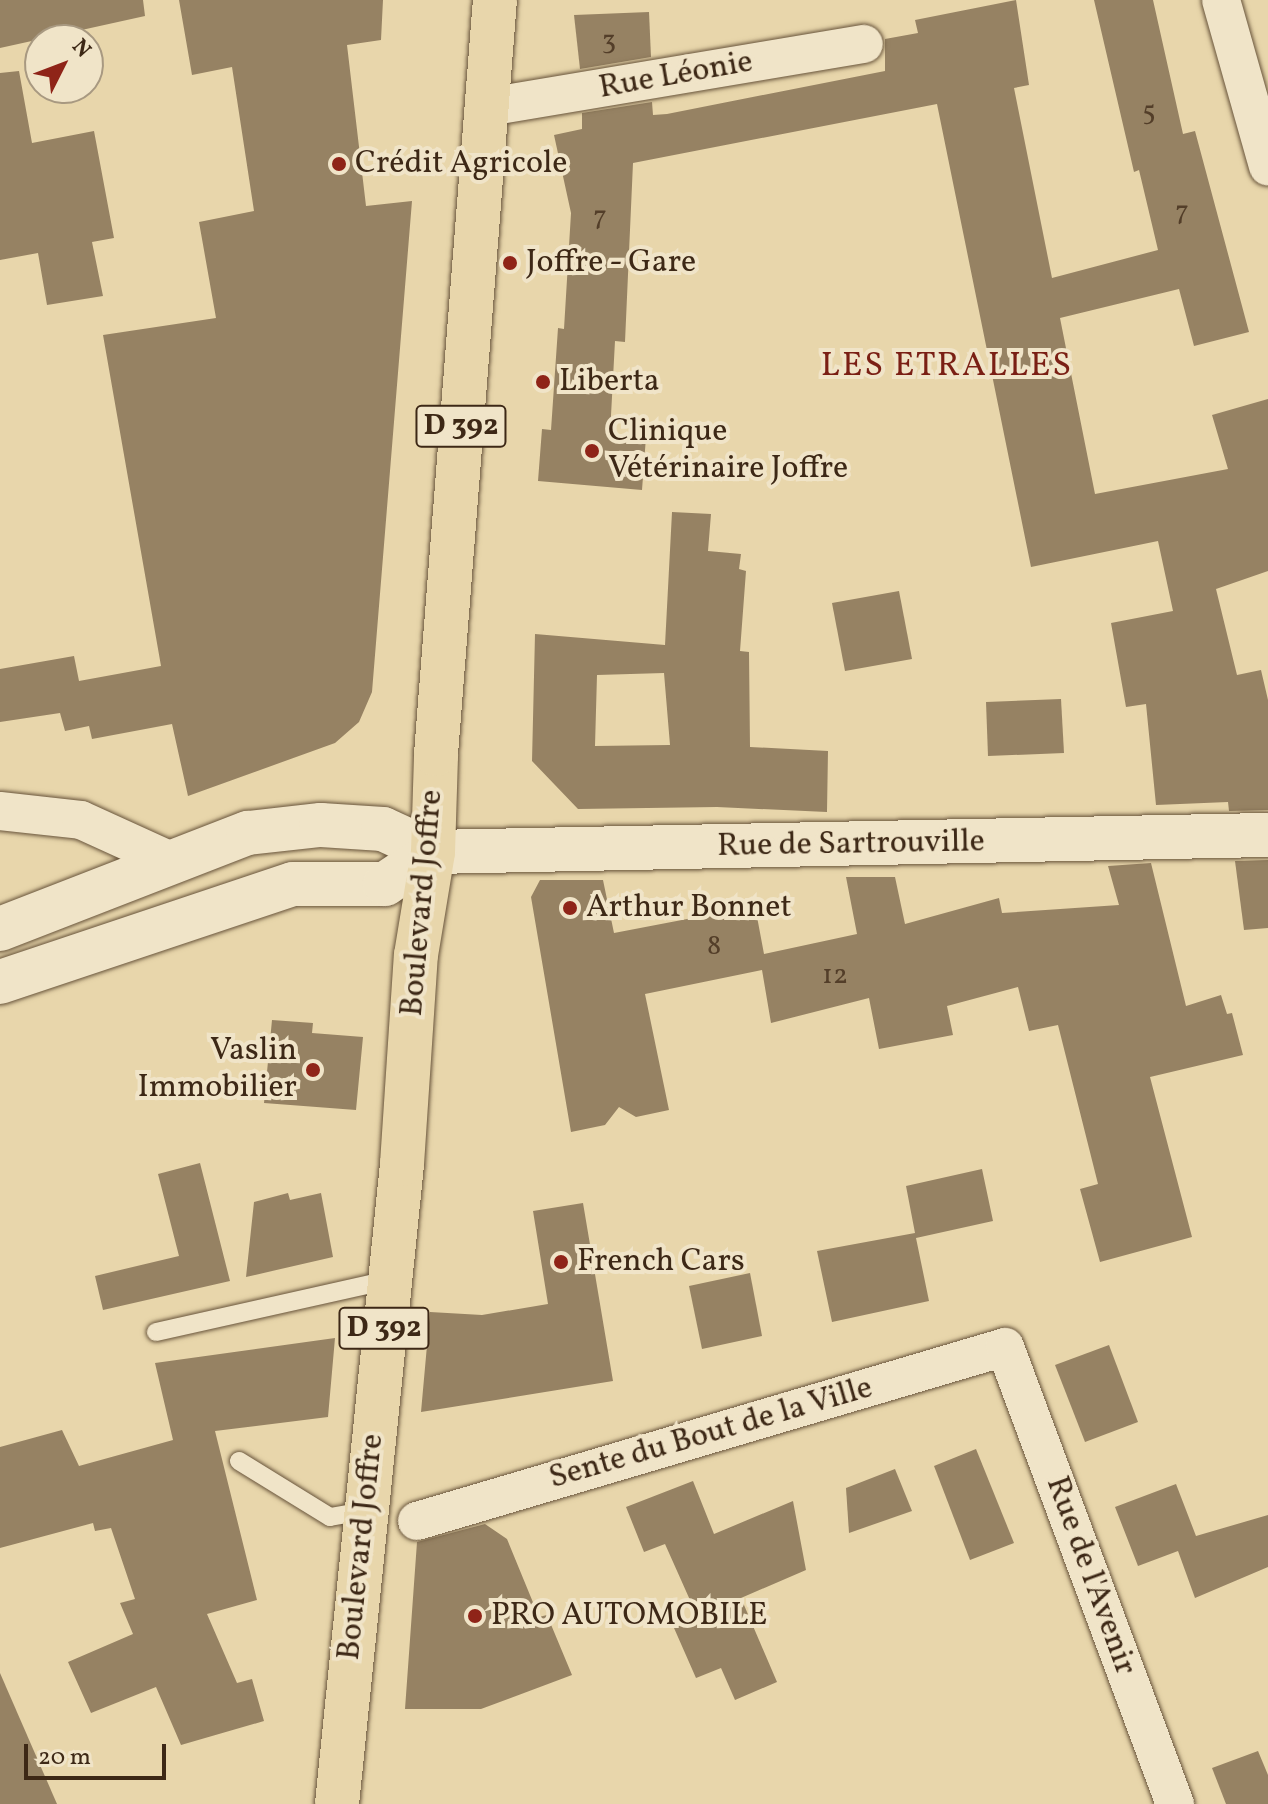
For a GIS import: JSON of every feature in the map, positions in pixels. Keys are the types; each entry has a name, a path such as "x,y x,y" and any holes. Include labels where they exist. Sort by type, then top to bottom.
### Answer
{"main road":[{"name":"Boulevard Joffre","path":"337,1804 389,1280 416,955 433,852 436,754 495,0"},
{"path":"0,929 248,833 321,825 383,829 433,852"},
{"name":"Rue de Sartrouville","path":"433,852 1268,835"},
{"path":"0,982 293,884 385,884 433,852"}],"street":[{"path":"1221,0 1268,166"},
{"name":"Rue Léonie","path":"487,107 864,44"},
{"path":"0,811 81,820 171,861"},
{"name":"Sente du Bout de la Ville","path":"417,1521 1005,1347"},
{"name":"Rue de l'Avenir","path":"1005,1347 1175,1804"}],"lane":[{"path":"156,1332 389,1280"},
{"path":"239,1461 330,1517 365,1511"}],"building":[{"path":"0,0 143,0 145,16 104,25 24,24 24,43 0,48"},
{"path":"179,0 383,0 381,40 347,45 366,206 412,201 372,692 359,722 335,743 188,796 172,724 92,739 89,726 65,731 60,713 0,722 0,669 74,656 79,681 161,666 103,335 216,318 199,222 254,211 232,67 192,75"},
{"path":"1016,0 1029,85 1014,88 1052,278 1158,250 1139,170 1134,172 1094,0 1153,0 1183,134 1195,131 1249,332 1194,346 1179,289 1060,318 1095,494 1228,469 1212,415 1268,399 1268,571 1216,589 1237,675 1261,670 1268,700 1268,810 1229,811 1228,802 1156,805 1146,704 1126,707 1111,623 1173,611 1158,541 1031,567 937,104 633,163 625,342 615,341 610,434 646,437 642,490 538,481 542,429 551,430 558,328 564,329 571,213 554,135 582,129 582,113 652,102 653,115 667,114 885,71 885,39 918,33 915,20"},
{"path":"649,12 651,57 580,69 574,15"},
{"path":"19,71 32,143 94,131 114,238 92,242 103,296 47,305 38,253 0,260 0,73"},
{"path":"672,512 711,514 708,551 741,554 739,569 746,571 740,651 749,652 750,747 828,751 827,812 717,807 578,809 532,761 535,634 665,645","holes":["664,673 670,745 595,746 597,675"]},
{"path":"899,591 912,659 845,671 832,603"},
{"path":"1061,699 1064,753 988,756 986,702"},
{"path":"1268,860 1268,928 1244,930 1235,861"},
{"path":"1151,863 1186,1006 1221,995 1227,1014 1232,1013 1243,1055 1150,1077 1192,1237 1100,1262 1080,1189 1098,1184 1058,1025 1029,1031 1018,987 947,1006 953,1035 879,1049 869,998 771,1023 762,970 645,994 669,1110 636,1117 619,1107 605,1125 571,1132 531,897 540,880 603,880 614,933 755,906 764,954 857,934 846,877 895,877 905,924 999,898 1002,913 1119,905 1108,866"},
{"name":"Vaslin Immobilier","path":"272,1020 313,1023 312,1033 363,1037 356,1110 264,1103"},
{"path":"200,1163 230,1281 103,1310 95,1276 179,1256 158,1174"},
{"path":"982,1169 993,1221 916,1238 929,1301 832,1322 817,1251 915,1233 906,1186"},
{"path":"288,1193 290,1200 321,1193 333,1257 246,1277 254,1202"},
{"path":"583,1203 613,1381 421,1412 430,1312 482,1315 548,1304 533,1211"},
{"path":"750,1273 762,1336 702,1349 689,1286"},
{"path":"335,1338 328,1417 215,1431 257,1600 207,1614 237,1683 252,1679 264,1721 181,1745 156,1687 91,1713 68,1662 133,1634 120,1603 135,1599 111,1528 95,1531 93,1523 0,1548 0,1447 62,1430 79,1466 173,1440 155,1363"},
{"path":"1109,1345 1138,1422 1085,1442 1055,1365"},
{"path":"976,1449 1014,1543 970,1560 934,1466"},
{"path":"895,1469 912,1511 849,1533 846,1488"},
{"path":"693,1481 714,1534 793,1501 806,1570 741,1598 777,1682 735,1700 721,1668 696,1678 674,1628 698,1618 665,1544 644,1552 626,1507"},
{"path":"1176,1484 1196,1536 1268,1515 1268,1567 1195,1598 1178,1551 1138,1566 1115,1507"},
{"name":"PRO AUTOMOBILE","path":"485,1524 507,1539 539,1617 547,1615 572,1675 481,1709 405,1709 417,1542"},
{"path":"0,1673 57,1804 0,1804"},
{"path":"1258,1751 1268,1775 1268,1804 1226,1804 1212,1768"}],"place":[{"name":"Crédit Agricole","path":"339,164"},
{"name":"Joffre - Gare","path":"510,263"},
{"name":"Liberta","path":"543,382"},
{"name":"Clinique Vétérinaire Joffre","path":"592,451"},
{"name":"Arthur Bonnet","path":"570,908"},
{"name":"Vaslin Immobilier","path":"313,1070"},
{"name":"French Cars","path":"561,1262"},
{"name":"PRO AUTOMOBILE","path":"475,1616"}],"district":[{"name":"LES ETRALLES","path":"947,367"}]}
